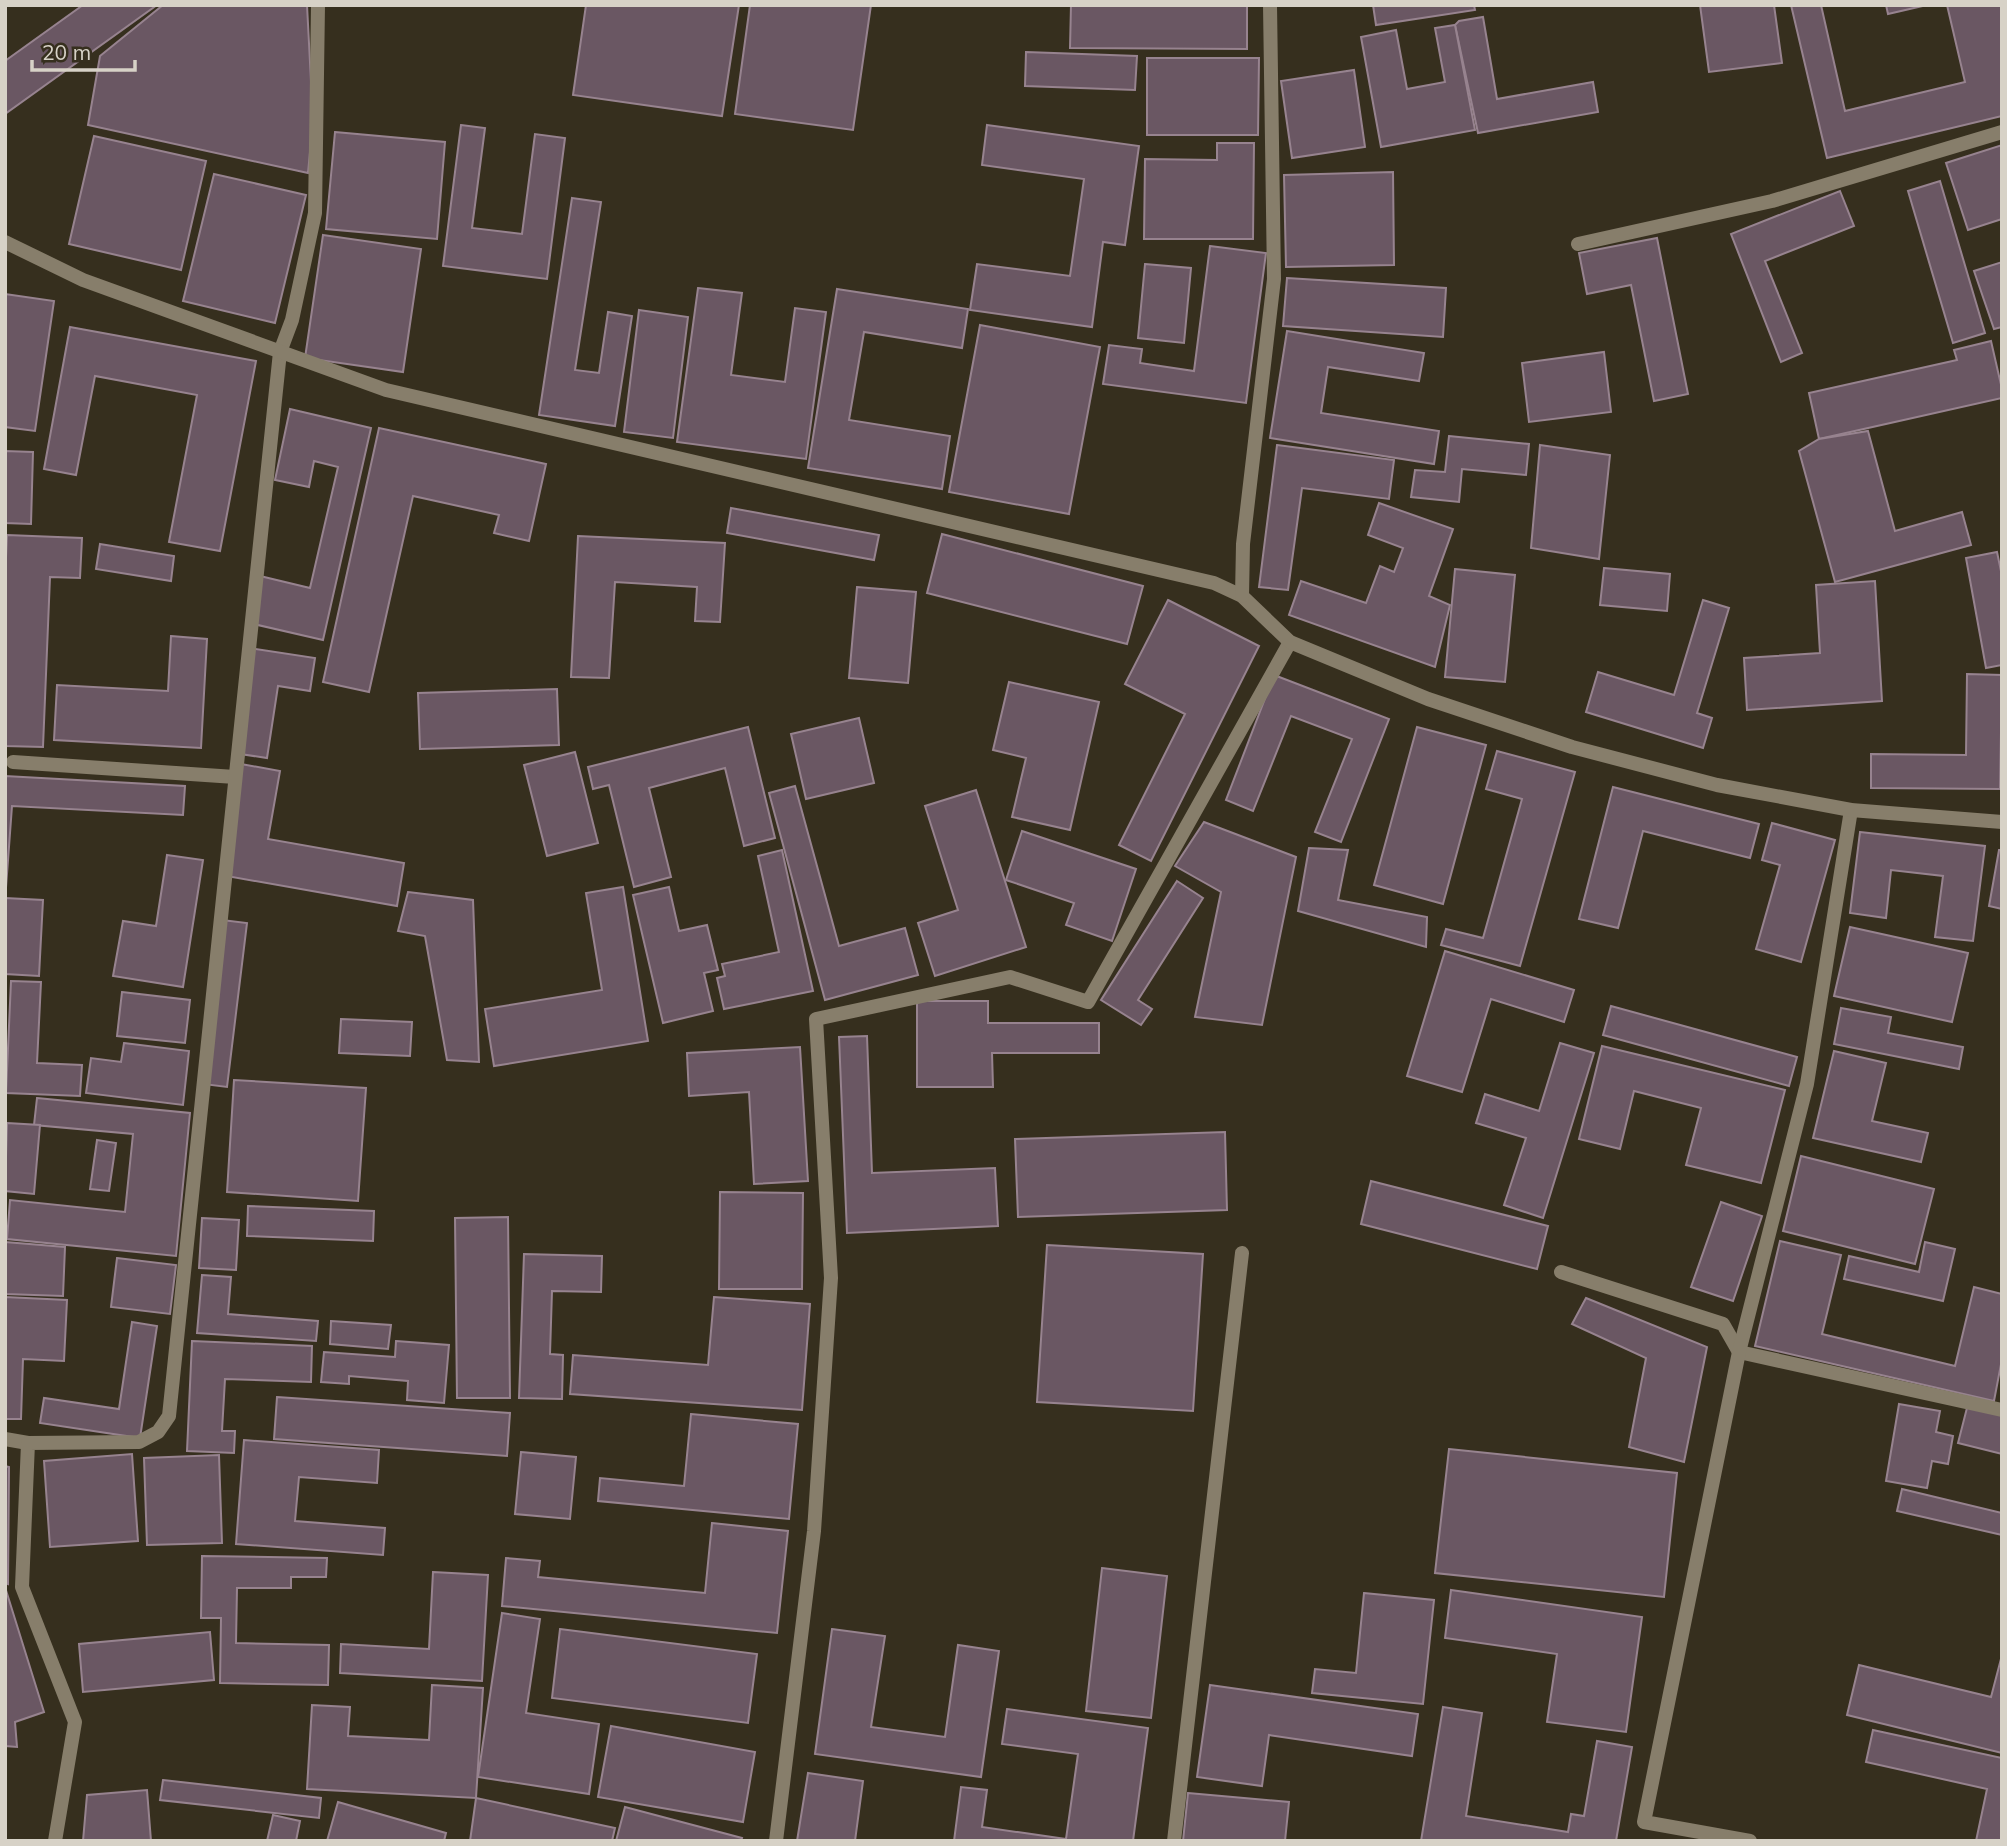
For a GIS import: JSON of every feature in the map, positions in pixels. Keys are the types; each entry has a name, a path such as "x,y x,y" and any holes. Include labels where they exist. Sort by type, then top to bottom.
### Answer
{"street":[{"path":"5,1439 27,1443 139,1442 158,1432 169,1416 280,352 292,320 315,213 318,5"},
{"path":"1242,596 1243,544 1274,279 1270,5"},
{"path":"1578,244 1772,201 2002,132"},
{"path":"5,242 83,280 386,390 1214,583 1242,596 1290,642 1428,699 1572,747 1717,785 1851,810 2002,821"},
{"path":"776,1841 814,1531 831,1278 816,1019 1010,977 1088,1002 1290,642"},
{"path":"13,762 235,777"},
{"path":"1751,1841 1700,1836 1644,1822 1739,1352 1807,1084 1851,810"},
{"path":"1174,1841 1242,1253"},
{"path":"1561,1272 1723,1324 1739,1352 2002,1410"},
{"path":"27,1443 22,1587 75,1722 55,1841"}],"building":[{"path":"83,5 157,5 5,114 5,61"},
{"path":"163,5 307,5 313,120 308,173 88,125 100,56"},
{"path":"586,5 739,5 722,116 573,95"},
{"path":"750,5 871,5 853,130 735,114"},
{"path":"1071,5 1247,5 1247,49 1070,48"},
{"path":"1373,5 1474,5 1475,10 1376,25"},
{"path":"1700,5 1774,5 1782,63 1709,72"},
{"path":"1791,5 1821,5 1845,111 1965,82 1947,5 2002,5 2002,116 1827,158"},
{"path":"1886,5 1927,5 1888,14"},
{"path":"1483,17 1497,99 1593,82 1598,112 1478,133 1455,25 1459,21"},
{"path":"1455,25 1475,130 1381,147 1361,37 1396,30 1407,89 1445,82 1435,28"},
{"path":"1026,52 1137,56 1135,90 1025,86"},
{"path":"1147,58 1259,58 1258,135 1147,135"},
{"path":"1354,70 1365,147 1292,158 1281,81"},
{"path":"461,125 485,128 472,228 522,234 535,134 565,138 547,279 443,266"},
{"path":"987,125 1139,146 1125,245 1103,242 1092,327 970,310 977,264 1070,276 1084,179 982,165"},
{"path":"335,132 445,142 437,239 326,229"},
{"path":"94,136 206,161 181,270 69,244"},
{"path":"1217,143 1254,143 1253,239 1144,239 1145,159 1217,160"},
{"path":"2002,145 2002,219 1968,230 1946,163"},
{"path":"1393,172 1394,265 1286,267 1284,175"},
{"path":"214,174 306,195 275,323 183,301"},
{"path":"1940,181 1985,333 1953,343 1908,191"},
{"path":"1840,191 1854,226 1765,261 1802,353 1781,362 1731,234"},
{"path":"572,198 601,202 575,370 599,373 608,312 632,316 615,426 539,415"},
{"path":"323,235 421,249 403,372 305,358"},
{"path":"1657,238 1688,394 1654,401 1631,285 1587,294 1579,253"},
{"path":"1210,246 1266,253 1246,403 1103,384 1109,345 1142,349 1140,363 1194,371"},
{"path":"2002,262 2002,327 1994,329 1974,271"},
{"path":"1145,264 1191,268 1184,343 1138,338"},
{"path":"1287,278 1446,288 1443,337 1283,326"},
{"path":"698,288 742,293 731,375 785,382 795,308 826,312 806,459 677,442"},
{"path":"837,289 968,309 962,348 864,332 849,420 950,436 942,489 808,468"},
{"path":"5,294 54,301 35,431 5,427"},
{"path":"639,310 688,317 673,438 624,432"},
{"path":"980,325 1100,347 1069,514 949,492"},
{"path":"70,327 256,361 220,551 169,542 197,395 95,376 76,475 44,469"},
{"path":"1287,331 1424,353 1419,381 1328,367 1321,413 1439,431 1434,464 1270,438"},
{"path":"1991,341 2002,398 1819,439 1809,393 1957,360 1954,350"},
{"path":"1604,352 1611,412 1529,422 1522,363"},
{"path":"290,409 371,428 323,640 249,623 260,576 310,588 338,467 314,461 309,487 275,480"},
{"path":"379,428 546,464 529,541 494,533 499,515 413,496 369,692 323,682"},
{"path":"1868,431 1895,531 1962,512 1971,545 1835,582 1799,451 1819,439"},
{"path":"1449,436 1529,444 1526,475 1462,469 1459,502 1411,497 1415,470 1445,472"},
{"path":"1277,445 1394,460 1389,499 1302,488 1288,590 1259,587"},
{"path":"1540,445 1610,455 1599,559 1531,548"},
{"path":"5,451 33,452 31,524 5,523"},
{"path":"1379,503 1453,529 1429,596 1450,605 1435,667 1289,615 1301,581 1366,603 1380,566 1394,572 1403,548 1368,535"},
{"path":"731,508 879,535 874,560 727,533"},
{"path":"942,534 1143,586 1127,644 927,593"},
{"path":"7,535 82,538 80,578 50,577 43,747 5,746"},
{"path":"578,536 725,543 720,622 695,621 697,587 615,582 609,678 571,677"},
{"path":"100,544 174,556 171,581 96,569"},
{"path":"1997,552 2002,576 2002,665 1986,668 1966,558"},
{"path":"1604,568 1670,574 1667,611 1600,605"},
{"path":"1455,569 1515,575 1505,682 1445,677"},
{"path":"1875,581 1882,701 1747,710 1744,658 1820,653 1816,585"},
{"path":"857,587 916,592 908,683 849,678"},
{"path":"1168,600 1259,646 1151,861 1119,845 1185,714 1125,684"},
{"path":"1703,600 1729,608 1697,713 1712,718 1703,748 1586,712 1598,672 1674,695"},
{"path":"171,636 207,639 201,748 54,740 57,685 168,691"},
{"path":"249,648 315,658 310,691 278,686 267,758 233,753"},
{"path":"1967,674 2002,675 2000,789 1871,788 1871,754 1966,755"},
{"path":"1274,675 1389,719 1341,842 1315,832 1352,739 1291,716 1253,811 1226,800"},
{"path":"1009,682 1099,702 1070,830 1012,817 1026,758 993,750"},
{"path":"557,689 559,745 420,749 418,693"},
{"path":"859,718 874,783 806,799 791,734"},
{"path":"748,727 775,838 744,846 725,768 649,788 671,877 634,887 609,785 593,789 588,767"},
{"path":"1417,727 1486,745 1443,904 1374,885"},
{"path":"1497,751 1575,772 1520,966 1441,945 1446,929 1483,938 1522,799 1486,789"},
{"path":"575,752 598,843 547,856 524,765"},
{"path":"241,764 280,771 268,839 404,863 397,906 221,875"},
{"path":"5,776 185,786 183,815 12,806 5,901"},
{"path":"795,786 839,946 905,928 918,975 825,1000 769,793"},
{"path":"1613,787 1759,824 1750,858 1643,831 1618,928 1579,919"},
{"path":"976,790 1026,947 935,976 918,923 958,910 925,806"},
{"path":"1204,822 1296,857 1262,1025 1195,1017 1221,892 1175,866"},
{"path":"1772,823 1835,840 1801,962 1756,949 1780,865 1762,860"},
{"path":"1022,831 1136,869 1112,941 1066,925 1074,903 1006,880"},
{"path":"1860,832 1985,846 1973,941 1935,937 1943,876 1891,870 1886,918 1850,913"},
{"path":"1309,848 1348,850 1338,900 1427,917 1426,947 1298,911"},
{"path":"782,850 813,991 724,1009 717,978 725,976 722,964 779,952 758,856"},
{"path":"1999,850 2002,850 2002,909 1989,906"},
{"path":"167,855 203,860 183,987 113,976 123,921 156,926"},
{"path":"1177,881 1203,898 1138,1000 1152,1009 1141,1025 1101,1000"},
{"path":"623,887 648,1041 494,1066 485,1009 602,990 586,893"},
{"path":"669,887 679,931 707,925 718,970 704,973 713,1011 663,1023 633,895"},
{"path":"408,892 473,900 479,1062 447,1060 425,936 398,931"},
{"path":"5,898 43,900 39,976 5,974"},
{"path":"222,920 247,923 227,1087 203,1084"},
{"path":"1850,927 1968,953 1952,1022 1834,996"},
{"path":"1445,951 1574,990 1564,1022 1491,999 1462,1092 1407,1076"},
{"path":"11,981 41,982 37,1063 82,1065 80,1096 6,1093"},
{"path":"122,992 190,1000 185,1043 117,1036"},
{"path":"917,1001 988,1001 988,1023 1099,1023 1099,1053 992,1053 993,1087 917,1087"},
{"path":"1611,1006 1797,1057 1789,1086 1603,1035"},
{"path":"1841,1008 1891,1017 1888,1033 1963,1047 1959,1069 1834,1044"},
{"path":"341,1019 412,1022 410,1056 339,1053"},
{"path":"867,1036 872,1173 995,1168 998,1226 847,1233 839,1037"},
{"path":"124,1043 189,1051 183,1105 86,1093 91,1058 121,1062"},
{"path":"1560,1043 1594,1053 1543,1218 1504,1205 1526,1138 1476,1123 1485,1094 1539,1111"},
{"path":"1602,1046 1785,1090 1761,1183 1686,1165 1701,1108 1634,1091 1620,1149 1579,1139"},
{"path":"800,1047 808,1181 754,1184 749,1092 689,1096 687,1053"},
{"path":"1834,1051 1886,1063 1872,1121 1928,1133 1921,1162 1813,1138"},
{"path":"234,1080 366,1088 358,1201 227,1192"},
{"path":"37,1098 190,1113 176,1256 7,1239 10,1200 125,1212 133,1134 34,1125"},
{"path":"7,1123 40,1125 34,1194 5,1191"},
{"path":"1225,1132 1227,1210 1018,1217 1015,1139"},
{"path":"97,1140 116,1143 109,1191 90,1189"},
{"path":"1801,1156 1934,1189 1915,1264 1783,1231"},
{"path":"1371,1181 1548,1226 1537,1269 1361,1224"},
{"path":"720,1192 803,1193 802,1289 719,1289"},
{"path":"1721,1202 1762,1216 1733,1301 1691,1287"},
{"path":"248,1206 374,1211 373,1241 247,1236"},
{"path":"508,1217 510,1398 457,1398 455,1218"},
{"path":"202,1218 239,1220 236,1270 199,1268"},
{"path":"1780,1241 1841,1255 1822,1334 1955,1366 1974,1287 2002,1294 2002,1359 1994,1401 1755,1346"},
{"path":"5,1242 65,1247 63,1296 5,1294"},
{"path":"1925,1242 1955,1249 1943,1301 1844,1279 1849,1256 1919,1272"},
{"path":"1047,1245 1203,1254 1193,1411 1037,1402"},
{"path":"524,1254 602,1256 601,1292 552,1291 550,1354 563,1355 562,1399 519,1398"},
{"path":"117,1258 176,1265 170,1314 111,1307"},
{"path":"202,1275 231,1277 228,1314 318,1321 316,1341 197,1333"},
{"path":"5,1297 67,1300 64,1361 23,1359 21,1419 5,1419"},
{"path":"714,1297 810,1304 802,1410 570,1394 573,1355 708,1365"},
{"path":"1586,1298 1707,1347 1684,1462 1629,1447 1646,1358 1572,1324"},
{"path":"331,1321 391,1325 388,1349 330,1344"},
{"path":"132,1322 157,1326 140,1438 40,1423 44,1398 119,1409"},
{"path":"192,1341 312,1346 311,1382 225,1379 222,1431 235,1431 234,1453 187,1451"},
{"path":"396,1341 449,1345 444,1403 407,1400 408,1381 349,1376 349,1384 321,1382 324,1352 395,1357"},
{"path":"277,1397 510,1413 507,1456 274,1439"},
{"path":"1899,1404 1940,1411 1936,1432 1953,1436 1948,1464 1932,1461 1927,1488 1886,1481"},
{"path":"1968,1404 2002,1412 2002,1454 1958,1443"},
{"path":"691,1414 798,1424 789,1519 598,1501 600,1478 684,1486"},
{"path":"244,1440 379,1450 377,1483 299,1477 295,1521 385,1528 383,1555 236,1544"},
{"path":"1449,1449 1677,1473 1664,1597 1435,1573"},
{"path":"521,1452 576,1457 570,1519 515,1514"},
{"path":"132,1454 138,1541 50,1547 44,1461"},
{"path":"219,1455 222,1543 147,1545 144,1458"},
{"path":"5,1466 9,1467 8,1584 5,1583"},
{"path":"1902,1489 2002,1513 2002,1535 1897,1511"},
{"path":"712,1523 788,1531 777,1633 502,1606 506,1558 540,1561 538,1577 705,1593"},
{"path":"202,1556 327,1558 326,1577 291,1577 291,1588 237,1588 236,1643 329,1645 328,1685 220,1683 221,1618 201,1618"},
{"path":"1102,1568 1167,1576 1151,1718 1086,1711"},
{"path":"433,1572 488,1575 482,1681 340,1673 341,1644 429,1649"},
{"path":"5,1587 44,1712 15,1722 17,1747 5,1746"},
{"path":"1451,1590 1642,1617 1626,1732 1547,1722 1557,1654 1445,1638"},
{"path":"1364,1593 1434,1600 1423,1704 1312,1693 1315,1669 1356,1673"},
{"path":"502,1613 540,1619 526,1713 599,1724 589,1794 478,1777"},
{"path":"560,1629 757,1654 748,1723 552,1698"},
{"path":"832,1629 885,1636 871,1727 945,1737 958,1645 999,1651 981,1777 815,1754"},
{"path":"210,1632 214,1680 83,1692 79,1644"},
{"path":"2002,1655 2002,1753 1847,1715 1859,1665 1991,1697"},
{"path":"432,1685 483,1688 476,1798 307,1789 312,1705 350,1707 348,1736 429,1740"},
{"path":"1210,1685 1418,1714 1412,1756 1269,1735 1262,1786 1197,1777"},
{"path":"1443,1707 1482,1713 1466,1816 1568,1832 1571,1814 1584,1816 1597,1741 1632,1747 1616,1841 1421,1841"},
{"path":"1007,1709 1148,1728 1133,1841 954,1841 961,1787 987,1790 982,1827 1066,1839 1078,1754 1002,1744"},
{"path":"611,1726 755,1752 743,1822 598,1797"},
{"path":"1873,1730 2002,1758 2002,1841 1976,1841 1987,1789 1866,1762"},
{"path":"808,1773 863,1781 855,1841 797,1841"},
{"path":"163,1780 321,1798 319,1818 160,1800"},
{"path":"147,1790 151,1841 83,1841 87,1795"},
{"path":"1188,1793 1289,1802 1285,1841 1183,1841"},
{"path":"476,1798 615,1828 612,1841 470,1841"},
{"path":"338,1802 446,1833 444,1841 327,1841"},
{"path":"625,1807 742,1838 741,1841 616,1841"},
{"path":"273,1815 300,1821 296,1841 267,1841"}]}
